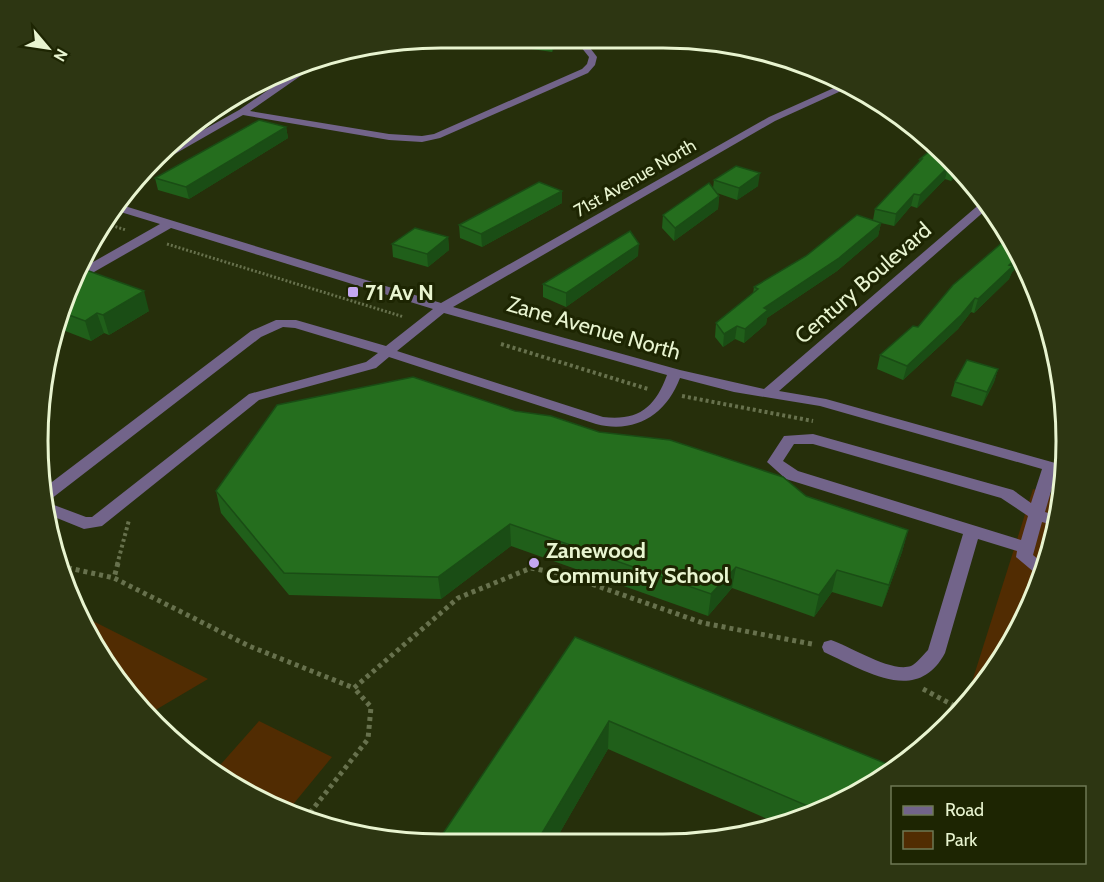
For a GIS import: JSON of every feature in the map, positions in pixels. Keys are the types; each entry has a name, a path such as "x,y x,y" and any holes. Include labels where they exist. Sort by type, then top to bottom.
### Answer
{"street":[{"path":"242,112 389,137 422,139 448,133 585,71 593,57 586,48"},
{"path":"183,145 242,112 292,78"},
{"name":"71st Avenue North","path":"55,511 84,523 96,522 254,397 370,365 442,308 772,119 837,89"},
{"name":"Zane Avenue North","path":"124,209 442,308 675,373 734,388 769,392 832,405 1055,468"},
{"name":"Century Boulevard","path":"769,392 980,209"},
{"path":"87,271 169,224"},
{"path":"51,491 256,334 281,323 296,324 372,345 387,352 601,421 629,422 650,412 668,394 675,373"},
{"path":"1036,564 1026,552 972,531 792,475 775,462 789,439 813,439 1007,494 1037,515 1048,518"},
{"path":"1026,552 1037,515 1054,477"},
{"path":"831,647 889,672 910,674 923,668 936,653 972,531"}],"path":[{"path":"114,578 130,513 119,503"},
{"path":"69,568 114,578 249,646 354,688 371,706 368,739 311,811"},
{"path":"354,688 458,598 531,568 563,573 703,623 831,647"},
{"path":"910,674 924,690 953,705"}],"green space":[{"path":"1033,489 1052,495 1043,543 1026,591 1003,638 971,685"},
{"path":"92,620 208,679 155,710 114,659"},
{"path":"259,721 332,757 293,805 244,781 220,766"}],"building":[{"path":"259,120 286,127 186,187 155,178"},
{"path":"929,152 946,169 920,195 914,194 896,214 875,209 922,159 920,159"},
{"path":"736,166 760,173 739,188 714,180"},
{"path":"539,182 562,191 481,234 459,225"},
{"path":"709,183 719,196 675,228 663,215"},
{"path":"857,215 881,223 839,258 764,308 768,310 745,329 737,326 724,334 716,323 758,289 754,287 806,256"},
{"path":"415,228 448,237 427,254 392,244"},
{"path":"630,231 639,244 566,293 543,284"},
{"path":"1002,243 1012,262 1009,265 1013,266 978,299 975,298 961,315 907,366 880,355 913,326 918,327 953,285"},
{"path":"87,271 144,291 103,315 97,313 85,321 69,315"},
{"path":"967,360 998,369 987,392 955,382"},
{"name":"Zanewood Community School","path":"413,377 515,411 551,416 599,432 670,440 783,477 806,496 908,530 889,585 837,570 819,595 736,567 711,594 510,524 438,577 284,573 216,491 277,405"},
{"path":"575,637 887,764 860,781 808,806 609,721 542,834 443,834"}],"place":[{"name":"71 Av N","path":"353,292"},
{"name":"Zanewood Community School","path":"534,563"}]}
